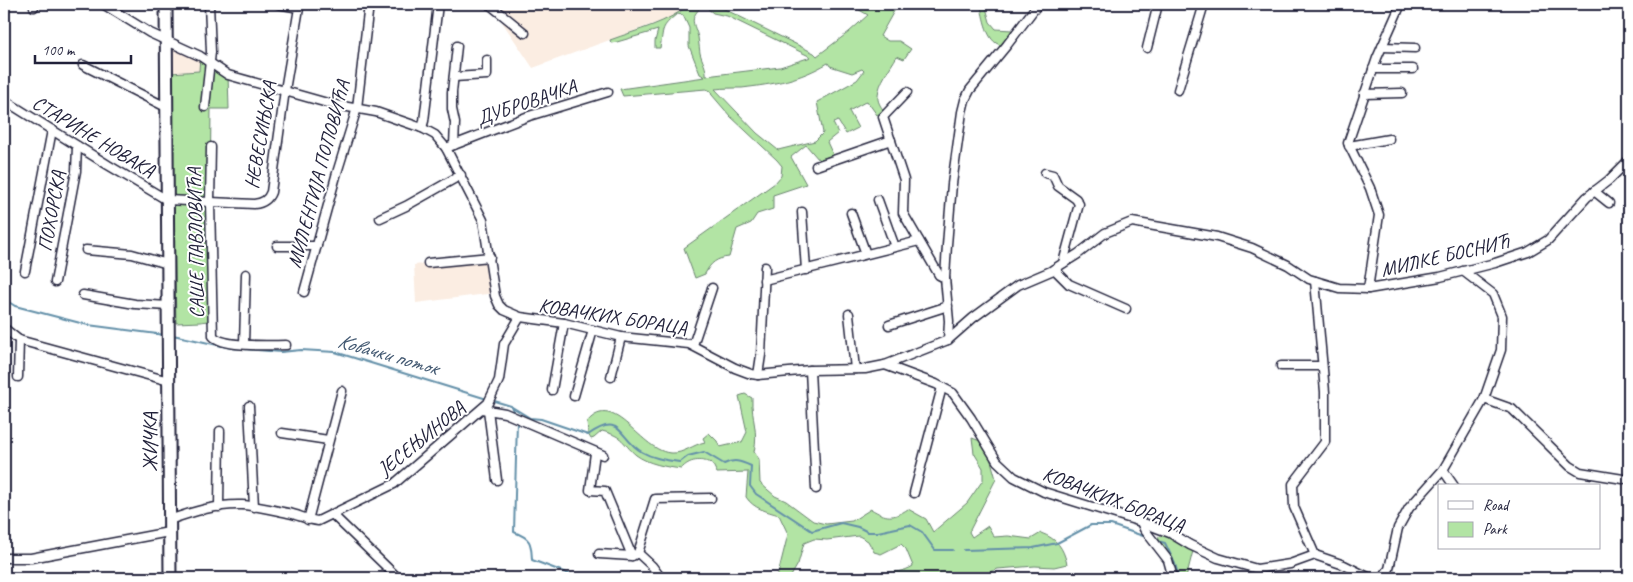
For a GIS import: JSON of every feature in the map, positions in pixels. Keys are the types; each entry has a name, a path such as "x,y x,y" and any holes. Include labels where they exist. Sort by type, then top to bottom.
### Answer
{"main road":[{"name":"ЖИЧКА","path":"166,4 170,578"}],"street":[{"name":"КОВАЧКИХ БОРАЦА","path":"103,4 150,33 210,63 228,75 331,104 376,112 422,128 435,135 446,148 483,220 493,286 499,304 504,310 520,317 564,323 621,337 693,345 744,372 758,375 885,366 948,340"},
{"path":"205,107 210,63 209,4"},
{"name":"НЕВЕСИЊСКА","path":"168,200 254,204 266,200 270,196 285,90 300,6 278,4"},
{"name":"МИЛЕНТИЈА ПОПОВИЋА","path":"304,292 357,108 369,4"},
{"path":"422,128 438,4"},
{"path":"489,4 525,33"},
{"path":"948,340 950,320 945,278 952,184 965,100 970,90 1038,4"},
{"path":"1147,48 1158,4"},
{"path":"1178,90 1204,4"},
{"path":"1368,289 1379,215 1370,188 1348,143 1373,69 1401,4"},
{"name":"ДУБРОВАЧКА","path":"454,145 455,123 452,109 456,46"},
{"path":"1382,47 1415,48"},
{"name":"ДУБРОВАЧКА","path":"454,77 487,75 487,60"},
{"path":"83,65 166,107"},
{"path":"1373,69 1413,70"},
{"name":"ДУБРОВАЧКА","path":"446,148 529,116 608,92"},
{"path":"907,92 883,117 904,180 903,213 939,274 945,278"},
{"path":"1364,94 1402,93"},
{"name":"СТАРИНЕ НОВАКА","path":"4,100 168,200"},
{"path":"25,271 52,130"},
{"path":"1349,146 1388,139"},
{"path":"816,166 891,140"},
{"name":"ПОХОРСКА","path":"55,282 76,171 77,146"},
{"name":"САШЕ ПАВЛОВИЋА","path":"211,147 210,202 213,336 222,341 244,344 286,345"},
{"name":"МИЛКЕ БОСНИЋ","path":"948,340 973,318 1018,286 1054,269 1105,233 1132,222 1217,237 1252,248 1288,265 1309,279 1339,288 1368,289 1440,277 1528,252 1548,240 1587,197 1629,162"},
{"path":"1045,173 1053,175 1058,186 1076,199 1079,204 1063,263"},
{"path":"380,218 406,206 461,175"},
{"path":"1594,191 1609,203"},
{"path":"878,200 894,247"},
{"path":"802,212 806,270"},
{"path":"851,213 866,254"},
{"path":"764,280 919,241"},
{"path":"276,246 317,246"},
{"path":"86,250 132,254 168,264"},
{"path":"428,263 490,258"},
{"path":"758,375 761,355 765,267"},
{"path":"1054,269 1070,284 1126,309"},
{"path":"1382,578 1389,570 1398,528 1405,514 1443,470 1484,399 1501,350 1502,316 1493,294 1463,271"},
{"path":"244,344 246,274"},
{"path":"1315,281 1325,392 1325,442 1294,484 1294,507 1315,555 1344,565 1370,578"},
{"path":"693,345 712,288"},
{"path":"83,295 135,304 168,306"},
{"path":"889,325 948,306"},
{"path":"850,314 856,369"},
{"name":"ЈЕСЕЊИНОВА","path":"4,558 31,558 169,526 192,512 219,507 241,505 318,521 332,515 394,484 486,407 499,380 504,344 520,317"},
{"path":"552,390 564,323"},
{"path":"4,328 19,340 169,381"},
{"path":"574,396 593,330"},
{"path":"611,376 621,337"},
{"path":"18,377 19,340"},
{"name":"КОВАЧКИХ БОРАЦА","path":"885,366 942,387 953,393 997,461 1014,477 1044,492 1141,522 1170,533 1218,558 1257,569 1290,564 1315,555"},
{"path":"1282,366 1322,366"},
{"path":"810,370 816,489"},
{"path":"914,493 942,387"},
{"path":"308,520 342,391"},
{"path":"1484,399 1512,408 1570,466 1580,472 1623,479"},
{"path":"249,406 254,507"},
{"path":"486,407 599,454 590,490 605,491 635,555"},
{"name":"ЈЕСЕЊИНОВА","path":"486,407 497,480"},
{"path":"219,507 220,431"},
{"path":"282,433 328,440"},
{"path":"1443,470 1453,484"},
{"path":"635,555 655,499 711,498"},
{"path":"332,515 398,578"},
{"path":"1141,522 1144,529 1168,560 1173,578"},
{"path":"599,554 635,555 652,566 661,578"}],"shaded area":[{"path":"490,4 690,4 667,19 533,68"},
{"path":"170,42 200,56 199,71 171,73"},
{"path":"490,257 495,293 416,303 414,265"}],"green space":[{"path":"690,4 714,4 817,56 868,15 849,4 898,4 880,36 888,41 899,41 911,49 904,59 897,56 880,86 878,100 884,111 877,115 867,101 849,111 858,128 846,134 838,121 833,123 838,133 827,142 833,155 819,160 806,145 791,157 806,184 773,195 773,209 757,214 751,223 737,229 729,257 714,262 705,274 695,278 684,248 775,183 781,176 782,166 730,116 712,95 711,91 706,89 623,96 620,89 705,77 700,74 689,46 689,28 683,15 677,14 665,26 660,48 655,48 658,30 611,43 610,40 652,25 681,11","holes":["700,8 707,8 713,13 727,16 811,57 780,67 706,76 693,22 694,16","828,63 830,66 852,73 862,69 864,71 857,80 817,102 823,133 815,141 778,150 757,133 715,89 742,88 776,83 807,74"]},
{"path":"980,4 985,4 990,22 996,29 1012,30 1001,45 996,43 989,34"},
{"path":"200,56 228,75 229,109 211,109 210,202 213,320 176,323 171,73 199,71"},
{"path":"745,394 752,398 756,438 754,452 759,459 760,483 775,496 786,501 813,521 826,524 852,521 871,509 885,516 894,516 908,509 926,519 933,532 967,503 983,480 983,468 974,453 972,438 986,443 996,479 969,532 972,537 988,526 994,537 1008,536 1031,539 1041,533 1058,544 1064,553 1067,564 1054,567 1035,566 998,569 972,578 848,578 864,574 898,572 913,566 906,549 901,544 881,554 874,552 868,541 859,536 827,540 814,539 804,543 798,564 790,578 777,578 788,534 779,515 757,507 746,497 748,472 717,473 712,463 703,461 688,463 681,469 664,466 652,463 636,455 615,435 602,431 591,439 588,434 587,422 597,414 608,413 618,417 650,444 672,453 680,452 705,442 703,438 709,433 720,447 742,442 747,432 739,396"},
{"path":"1170,533 1194,547 1186,578 1173,578 1158,537"}],"waterway":[{"name":"Ковачки поток","path":"4,299 15,306 88,325 165,335"},
{"name":"Ковачки поток","path":"173,335 231,348 281,352 301,350 335,352 487,399"},
{"name":"Ковачки поток","path":"491,400 511,406 515,415"},
{"path":"512,407 530,418 541,419 588,435 599,428 614,426 642,452 661,459 680,462 688,456 704,452 724,464 734,461 747,464 751,466 750,486 756,494 812,531 841,523 858,527 868,532 878,532 910,525 922,532 935,550 953,550"},
{"name":"Ковачки поток","path":"517,421 514,532 529,542 532,560 569,574 590,578"},
{"path":"964,550 1033,548 1057,543 1091,525 1111,525 1146,537"},
{"path":"1158,541 1165,543 1179,578"}]}
